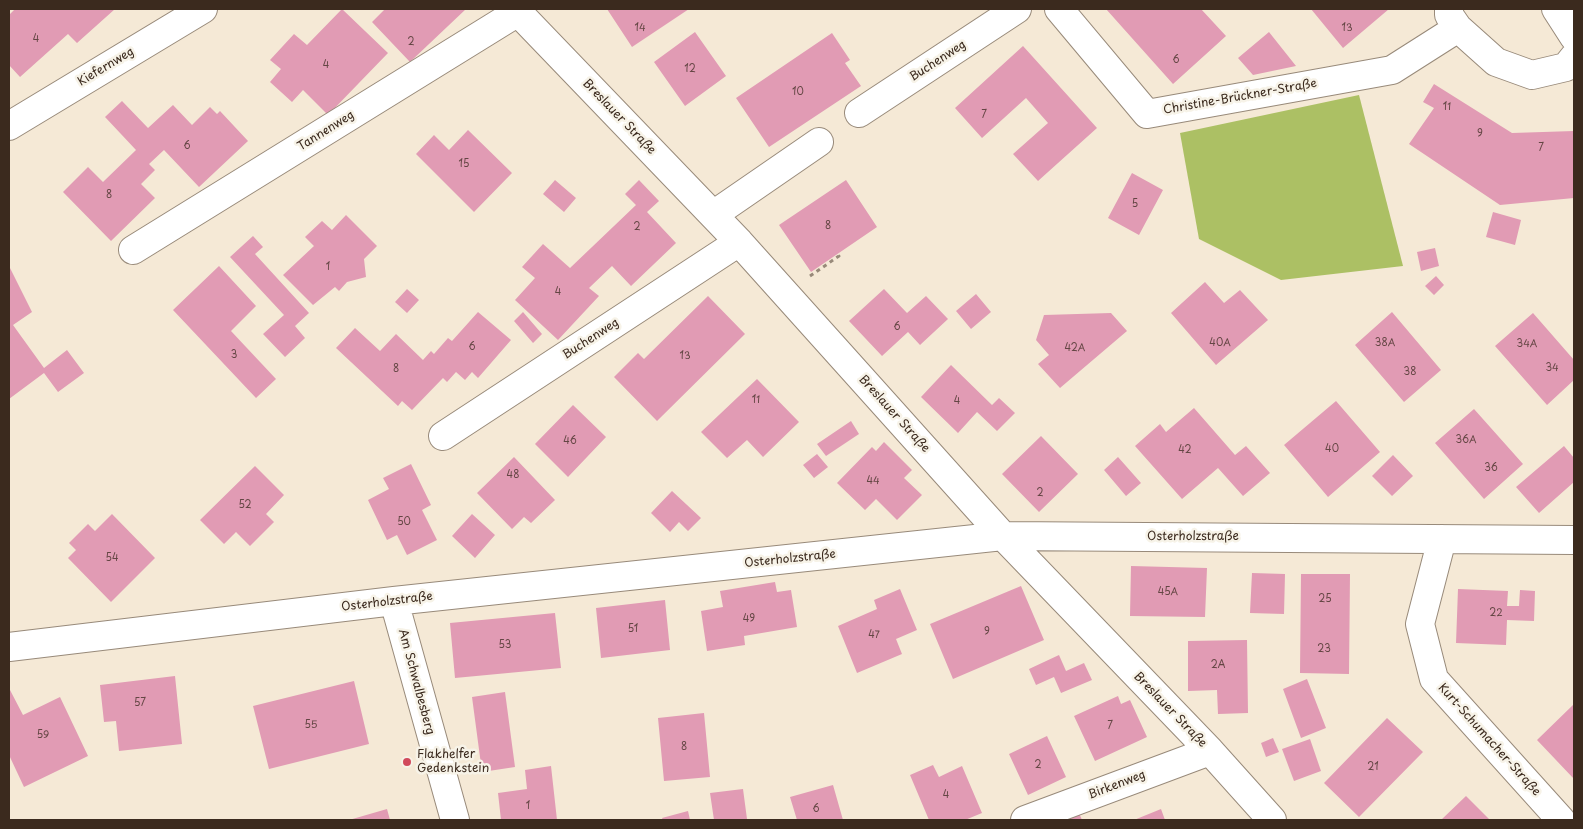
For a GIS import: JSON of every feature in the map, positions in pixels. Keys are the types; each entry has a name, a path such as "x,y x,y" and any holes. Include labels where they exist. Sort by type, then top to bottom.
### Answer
{"street":[{"name":"Kiefernweg","path":"9,126 203,9"},
{"name":"Buchenweg","path":"859,113 1017,9"},
{"name":"Christine-Brückner-Straße","path":"1059,9 1147,114 1392,70 1454,18 1496,62 1532,75 1566,67 1574,57"},
{"path":"1556,9 1574,37"},
{"name":"Breslauer Straße","path":"517,10 739,242 1003,536 1210,751 1272,820"},
{"name":"Tannenweg","path":"133,250 517,10"},
{"path":"713,215 819,142"},
{"name":"Buchenweg","path":"443,436 739,242"},
{"name":"Osterholzstraße","path":"9,648 394,601 1003,536 1574,540"},
{"name":"Kurt-Schumacher-Straße","path":"1442,539 1420,624 1434,679 1561,820"},
{"name":"Am Schwalbesberg","path":"394,601 455,820"},
{"name":"Birkenweg","path":"1026,820 1210,751"}],"path":[{"path":"823,267 838,256 837,254"}],"green space":[{"path":"1359,95 1403,266 1281,280 1199,239 1180,133"}],"building":[{"path":"15,9 115,9 77,43 68,34 20,77 9,65 9,15"},
{"path":"342,9 388,53 328,115 303,90 292,102 270,82 281,69 270,60 294,34 307,45"},
{"path":"385,9 466,9 410,62 372,22"},
{"path":"607,9 689,9 632,47"},
{"path":"1106,9 1201,9 1226,36 1173,84"},
{"path":"1311,9 1389,9 1343,48"},
{"path":"695,32 726,76 685,106 654,62"},
{"path":"1269,32 1296,66 1253,75 1238,58"},
{"path":"832,33 850,60 845,63 861,86 769,147 736,98"},
{"path":"1023,46 1097,128 1038,181 1013,154 1048,123 1026,98 982,138 955,108"},
{"path":"1434,84 1512,133 1574,131 1574,198 1500,205 1409,144 1434,108 1423,102"},
{"path":"122,101 148,128 173,105 192,125 210,107 217,114 220,111 248,141 199,187 164,150 149,164 155,170 141,184 155,198 111,241 63,192 88,167 103,182 136,150 105,117"},
{"path":"468,130 512,173 474,212 416,154 434,135 449,150"},
{"path":"1132,173 1163,190 1139,235 1108,218"},
{"path":"555,180 576,198 564,212 543,194"},
{"path":"639,180 659,201 647,212 676,243 631,286 612,266 589,288 599,296 558,340 515,300 535,278 522,267 543,244 570,268 636,205 625,194"},
{"path":"846,180 877,227 811,272 779,225"},
{"path":"1493,212 1521,220 1515,245 1486,237"},
{"path":"346,215 377,246 364,259 366,277 347,282 339,291 335,287 313,305 283,275 314,246 305,237 322,221 332,230"},
{"path":"253,236 263,247 255,254 309,313 295,326 305,338 285,357 263,334 284,315 230,257"},
{"path":"1435,248 1439,266 1421,271 1417,252"},
{"path":"9,266 32,312 13,325 44,368 67,350 84,373 58,392 44,373 9,399"},
{"path":"219,266 256,306 231,331 276,379 256,398 173,310"},
{"path":"1436,276 1444,285 1434,295 1425,286"},
{"path":"1205,282 1224,303 1240,290 1268,320 1216,365 1171,313"},
{"path":"407,289 419,300 407,313 395,302"},
{"path":"884,289 907,313 926,296 948,319 920,345 908,332 882,356 849,321"},
{"path":"976,294 991,312 971,329 956,311"},
{"path":"708,296 745,334 657,421 614,377 638,353 644,359"},
{"path":"478,312 511,340 478,378 472,372 465,380 456,372 447,382 443,378 412,410 402,401 398,406 336,348 355,328 380,351 396,334 423,360 431,351 434,354 448,338 452,341"},
{"path":"523,312 542,334 533,343 514,321"},
{"path":"1392,312 1441,370 1404,402 1355,345"},
{"path":"1111,313 1127,331 1060,388 1038,364 1049,355 1036,340 1044,315"},
{"path":"1533,313 1574,360 1574,380 1547,405 1495,346"},
{"path":"951,365 992,405 999,398 1015,413 997,431 977,412 958,433 921,397"},
{"path":"757,379 799,422 763,457 747,440 727,458 701,432"},
{"path":"1336,401 1380,452 1328,497 1284,445"},
{"path":"573,405 606,437 568,477 535,444"},
{"path":"1194,408 1235,455 1246,446 1270,473 1243,496 1218,468 1182,499 1135,446 1160,424 1166,432"},
{"path":"1474,409 1523,464 1484,499 1435,443"},
{"path":"851,421 859,434 826,456 817,444"},
{"path":"1041,436 1078,474 1039,512 1002,474"},
{"path":"884,442 912,470 904,478 922,495 897,520 876,499 865,510 837,483 872,447 876,451"},
{"path":"1564,446 1574,458 1574,482 1539,513 1516,487"},
{"path":"817,454 828,467 814,478 803,465"},
{"path":"1393,455 1413,476 1392,496 1372,476"},
{"path":"514,457 555,500 531,523 524,517 512,529 477,493"},
{"path":"1118,457 1141,483 1126,496 1104,470"},
{"path":"411,464 431,505 422,510 437,540 407,555 397,535 387,540 368,500 389,489 383,478"},
{"path":"255,466 284,495 266,514 274,522 250,546 236,532 224,544 200,520"},
{"path":"672,491 701,518 688,531 679,522 670,532 651,513"},
{"path":"112,514 155,558 111,602 68,558 76,550 69,543 88,524 95,531"},
{"path":"472,514 495,535 475,558 452,536"},
{"path":"1131,566 1207,568 1205,617 1130,616"},
{"path":"1252,573 1285,574 1284,614 1250,613"},
{"path":"1301,574 1350,574 1349,674 1300,673"},
{"path":"775,582 777,592 791,590 797,627 744,636 745,645 707,651 701,611 723,607 720,591"},
{"path":"1021,586 1044,640 953,679 930,624"},
{"path":"900,589 917,630 896,639 902,654 857,673 838,626 877,609 874,600"},
{"path":"1458,589 1508,591 1507,606 1519,606 1520,590 1535,591 1534,621 1507,620 1506,645 1456,643"},
{"path":"665,600 670,650 601,658 596,608"},
{"path":"555,613 561,668 455,678 450,623"},
{"path":"1247,640 1248,713 1218,714 1217,690 1188,691 1188,641"},
{"path":"1059,655 1066,671 1084,663 1092,680 1061,693 1054,677 1036,685 1029,669"},
{"path":"175,676 182,744 119,751 116,721 104,722 100,685"},
{"path":"1307,679 1326,728 1301,738 1283,689"},
{"path":"354,681 369,744 269,769 253,706"},
{"path":"10,690 23,715 60,697 88,756 24,787 9,755"},
{"path":"505,692 515,767 482,772 472,697"},
{"path":"1118,696 1121,704 1130,700 1147,737 1095,761 1074,716"},
{"path":"1574,704 1574,779 1537,740"},
{"path":"704,713 710,777 664,781 658,718"},
{"path":"1387,718 1423,752 1359,817 1324,783"},
{"path":"1047,736 1066,777 1028,795 1009,754"},
{"path":"1273,738 1279,752 1266,757 1261,743"},
{"path":"1310,739 1321,771 1294,781 1282,749"},
{"path":"933,765 939,777 962,766 982,813 965,820 929,820 910,775"},
{"path":"551,766 557,820 501,820 498,793 527,789 525,770"},
{"path":"833,785 843,820 797,820 790,797"},
{"path":"743,789 747,819 714,820 710,793"},
{"path":"1466,796 1490,820 1441,820"},
{"path":"387,809 390,820 349,820"},
{"path":"1161,809 1165,820 1134,820"},
{"path":"688,811 690,820 663,820 662,818"},
{"path":"1079,813 1082,820 1062,820"}],"place":[{"name":"Flakhelfer Gedenkstein","path":"407,762"}]}
